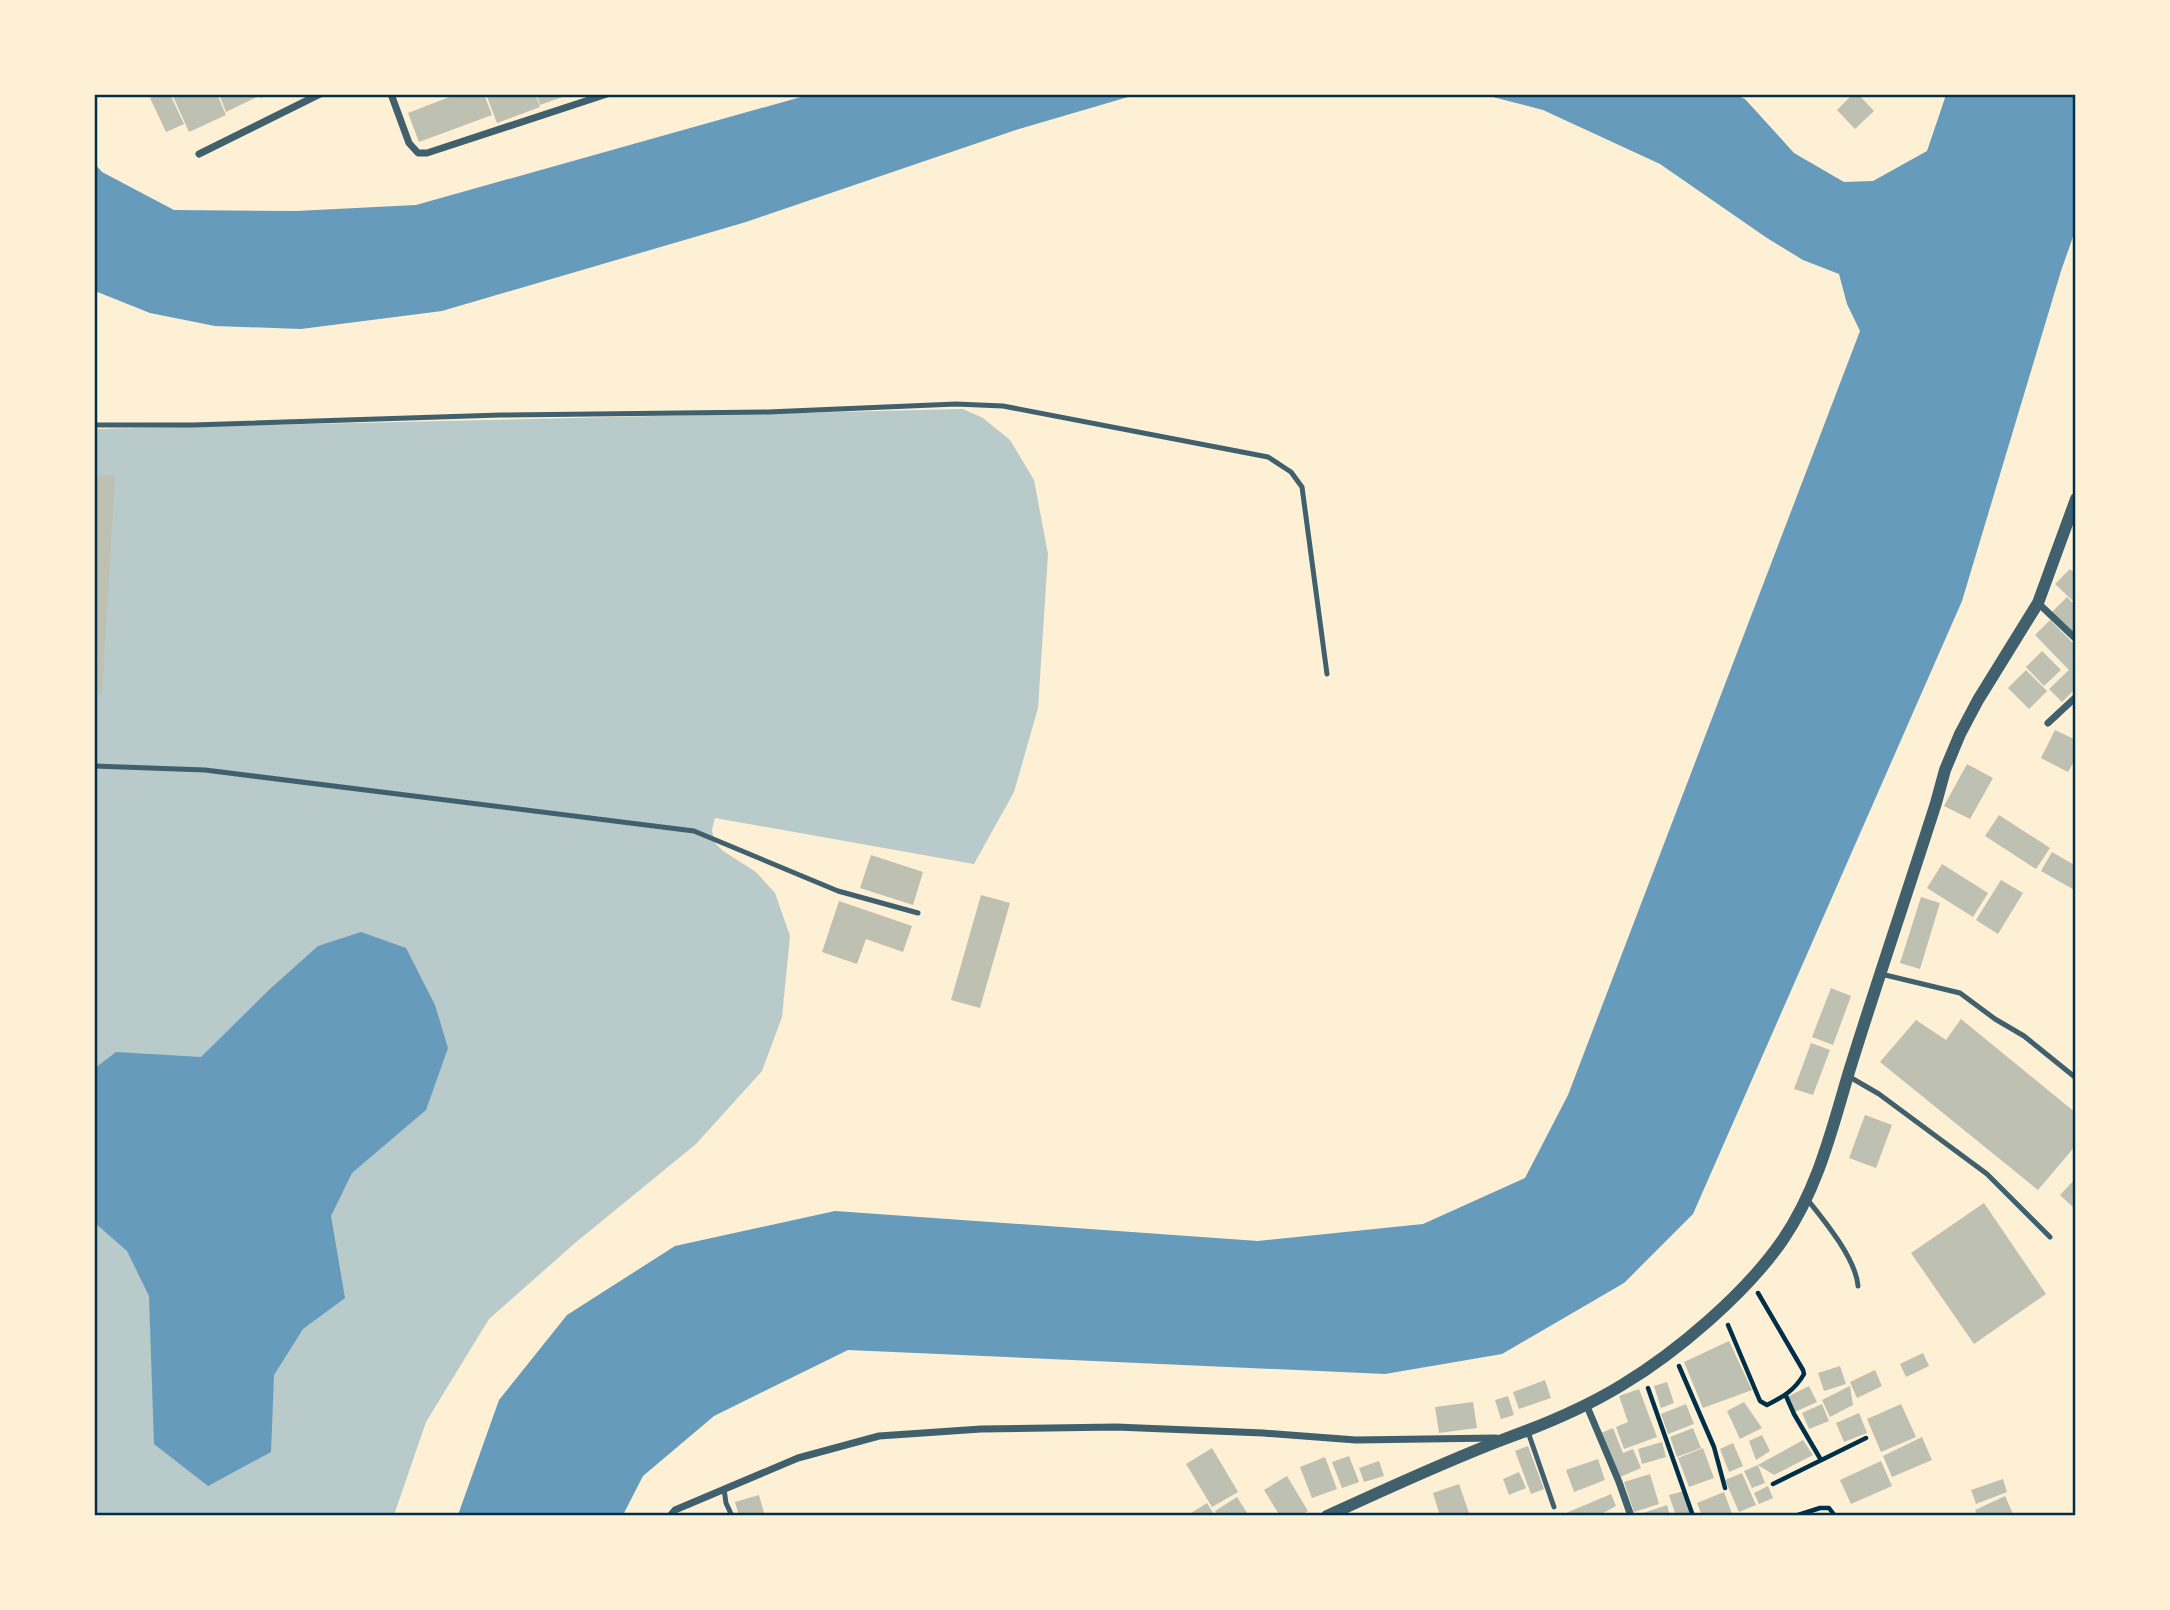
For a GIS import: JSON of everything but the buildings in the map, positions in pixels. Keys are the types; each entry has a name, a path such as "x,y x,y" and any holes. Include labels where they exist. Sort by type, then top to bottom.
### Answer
{"street":[{"path":"199,153 320,94"},
{"path":"391,94 409,143 418,153 427,153 607,94"},
{"path":"1327,1516 1508,1438 1528,1432 1622,1385 1672,1349 1721,1308 1750,1280 1782,1241 1807,1199 1828,1149 1848,1076 1945,770 1978,700 2038,603 2076,499"},
{"path":"2038,603 2076,639"},
{"path":"2049,723 2076,697"},
{"path":"1586,1403 1631,1516"},
{"path":"670,1516 675,1510 798,1458 879,1436 981,1429 1129,1428 1356,1440 1508,1438"}],"lane":[{"path":"94,425 193,425 500,415 768,412 956,404 1003,406 1268,457 1292,472 1302,487 1327,674"},
{"path":"94,766 205,769 694,831 838,891 918,913"},
{"path":"1881,974 1960,993 2024,1036 2076,1078"},
{"path":"1848,1076 1879,1094 1987,1174 2050,1237"},
{"path":"1807,1199 1820,1214 1855,1270 1858,1286"},
{"path":"1528,1432 1553,1507"},
{"path":"724,1489 732,1516"}],"path":[{"path":"1721,1308 1760,1401 1767,1405 1786,1396 1804,1374 1750,1280"},
{"path":"1672,1349 1714,1447 1725,1488"},
{"path":"1642,1371 1693,1516"},
{"path":"1786,1396 1821,1460"},
{"path":"1773,1484 1866,1438"},
{"path":"1795,1516 1820,1508 1829,1508 1835,1516"}],"shaded area":[{"path":"963,409 983,418 1010,440 1034,480 1048,554 1038,708 1014,792 974,864 715,818 712,830 714,842 756,872 775,893 790,936 782,1017 762,1071 696,1144 575,1243 489,1319 426,1422 394,1515 95,1515 94,429"}],"water":[{"path":"808,95 1135,95 1019,129 746,222 442,311 301,329 215,326 150,313 95,291 95,164 102,172 174,210 296,211 416,205"},
{"path":"1485,95 1736,95 1745,99 1794,153 1844,182 1873,181 1927,151 1946,95 2075,95 2075,231 1962,601 1693,1214 1624,1283 1502,1354 1385,1374 848,1350 714,1416 643,1476 623,1515 458,1515 499,1400 567,1315 675,1246 835,1211 1258,1241 1423,1224 1525,1178 1568,1095 1860,331 1847,304 1839,274 1803,260 1767,238 1660,164 1543,110"},
{"path":"361,932 406,948 435,1005 448,1048 426,1110 352,1173 331,1216 345,1298 303,1329 274,1375 271,1452 208,1486 154,1444 149,1296 127,1251 95,1223 95,1068 116,1052 201,1057 318,946"}]}
